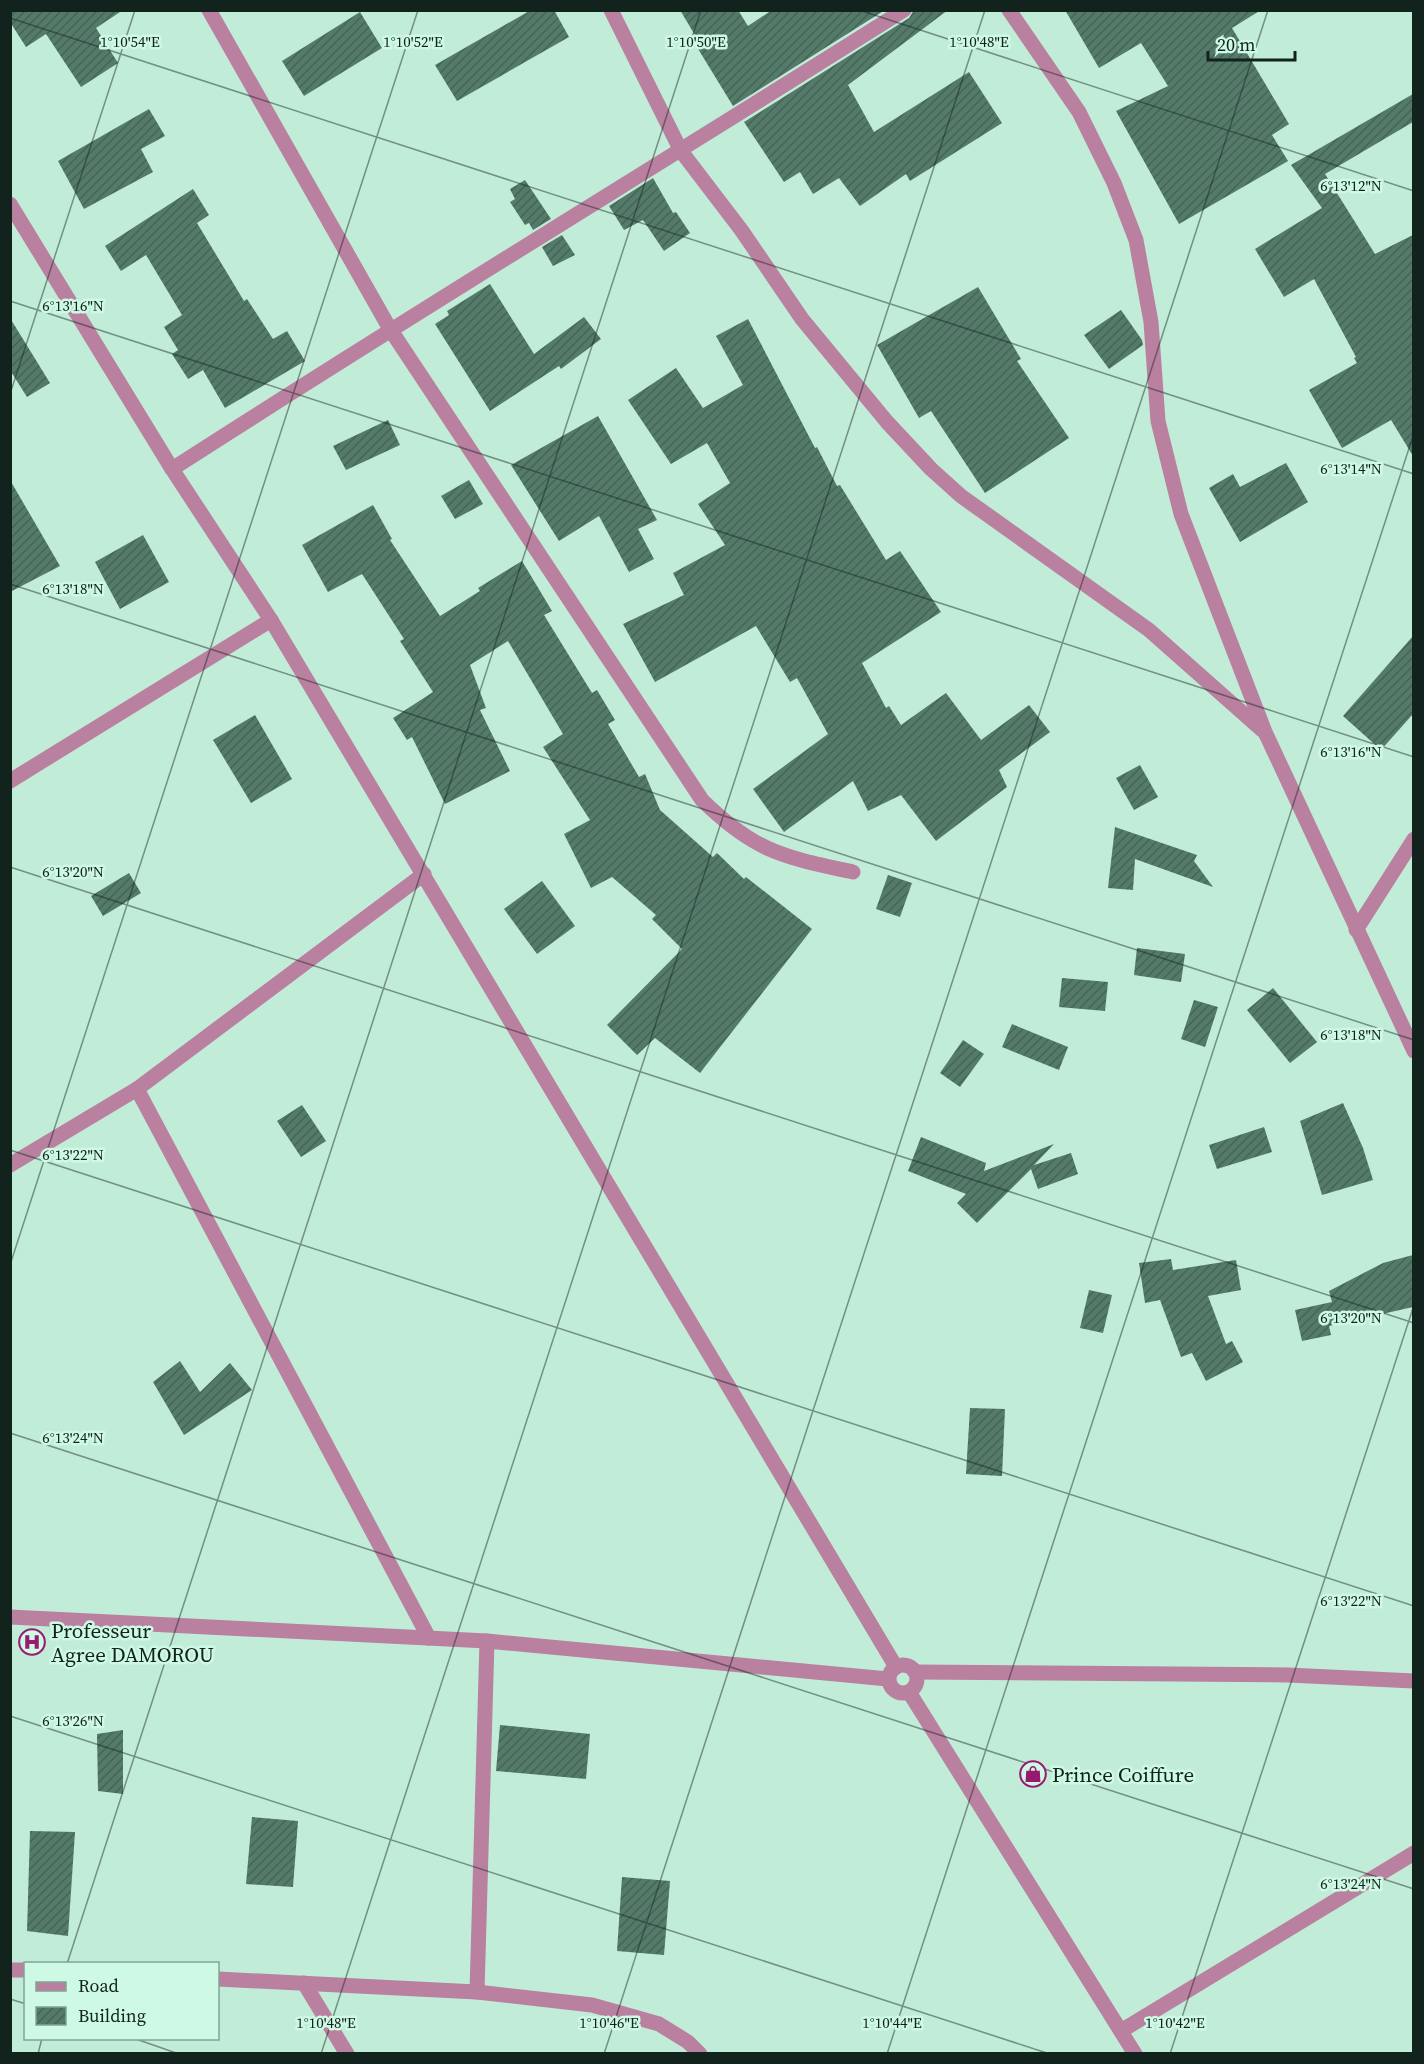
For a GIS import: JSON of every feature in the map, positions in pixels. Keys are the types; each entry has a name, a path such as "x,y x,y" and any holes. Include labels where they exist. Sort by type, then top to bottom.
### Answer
{"street":[{"path":"209,10 390,329 702,801 729,827 758,846 788,858 853,872"},
{"path":"611,10 681,151 742,231 802,320 931,469 1015,536 1149,630 1264,732"},
{"path":"172,469 390,329 681,151 904,10"},
{"path":"1009,10 1078,112 1114,183 1136,240 1150,322 1158,422 1181,514 1264,732 1413,1051"},
{"path":"10,204 172,469 271,620 424,874 892,1673 895,1692 909,1692 915,1687 915,1672"},
{"path":"10,781 271,620"},
{"path":"1356,930 1413,839"},
{"path":"10,1165 137,1089 424,874"},
{"path":"137,1089 429,1638"},
{"path":"10,1617 487,1641 892,1673 910,1667 915,1672 1288,1675 1413,1681"},
{"path":"477,1992 487,1641"},
{"path":"909,1692 1135,2054"},
{"path":"1121,2031 1413,1853"},
{"path":"219,1979 477,1992 592,2005 659,2024 688,2042 699,2054"},
{"path":"304,1983 347,2054"}],"building":[{"path":"10,10 123,10 96,28 118,63 81,87 46,34 26,47 10,22"},
{"path":"531,10 554,10 569,37 457,101 435,65"},
{"path":"680,10 738,10 748,26 772,10 885,10 733,106 692,39 696,37"},
{"path":"914,10 948,10 848,85 874,132 969,72 1002,123 910,181 906,174 860,206 839,178 813,194 800,172 784,182 744,122 909,18"},
{"path":"1065,10 1261,10 1232,28 1289,124 1272,135 1288,161 1179,224 1116,111 1168,86 1141,43 1099,68"},
{"path":"360,12 382,48 304,96 282,61"},
{"path":"1413,94 1413,122 1325,174 1375,254 1413,235 1413,456 1391,420 1342,448 1309,390 1357,363 1354,358 1356,357 1314,279 1284,297 1255,249 1322,208 1291,165"},
{"path":"149,109 165,136 141,149 153,172 84,209 58,161"},
{"path":"653,178 673,213 676,212 690,233 664,251 643,220 624,230 609,206"},
{"path":"525,180 551,219 533,230 529,223 525,225 510,202 515,199 510,189"},
{"path":"193,189 209,215 197,223 244,301 247,299 273,339 287,331 305,361 225,408 203,370 188,379 172,354 178,350 164,327 182,315 146,255 121,271 105,246"},
{"path":"562,235 575,255 553,266 542,247"},
{"path":"490,284 534,354 584,317 601,339 561,369 559,366 490,411 435,324 449,315 447,311"},
{"path":"978,287 1021,359 1017,361 1069,438 985,493 931,411 919,418 877,345"},
{"path":"1121,310 1142,340 1143,345 1109,369 1084,335"},
{"path":"10,318 50,383 27,397 10,370"},
{"path":"748,319 837,486 840,485 886,560 900,551 941,612 862,663 886,708 889,706 901,725 946,693 981,740 1029,705 1050,732 999,770 1007,787 936,841 901,795 868,811 853,781 784,832 753,789 828,734 797,678 790,682 756,626 655,682 623,624 684,595 673,573 725,545 698,504 730,483 707,443 671,464 628,400 676,368 703,408 743,385 716,336"},
{"path":"598,416 657,520 638,529 654,559 629,572 599,516 559,541 511,465"},
{"path":"388,420 400,445 346,470 333,446"},
{"path":"1286,463 1308,502 1240,542 1209,488 1233,474 1240,487"},
{"path":"10,480 60,566 10,592"},
{"path":"469,480 483,504 455,519 441,496"},
{"path":"373,505 392,539 390,540 440,616 480,591 478,588 522,561 552,611 544,615 592,693 597,690 615,720 608,724 639,777 645,774 660,810 713,857 717,853 744,879 746,877 812,929 700,1073 655,1038 637,1055 607,1025 682,949 652,919 656,915 612,877 591,888 564,834 590,820 543,747 563,734 508,641 470,665 486,708 480,710 510,771 445,804 412,737 407,740 393,718 433,692 400,641 404,639 362,574 328,592 302,545"},
{"path":"143,535 169,582 120,609 95,562"},
{"path":"1413,636 1413,714 1381,750 1343,716"},
{"path":"255,715 292,779 251,803 213,740"},
{"path":"1140,765 1158,797 1134,810 1116,778"},
{"path":"1115,827 1197,855 1194,861 1213,887 1135,859 1133,890 1108,888"},
{"path":"129,873 141,893 103,916 91,896"},
{"path":"888,875 912,883 900,917 876,909"},
{"path":"542,881 575,926 537,954 504,909"},
{"path":"1137,948 1185,954 1181,982 1134,975"},
{"path":"1062,978 1108,982 1105,1011 1059,1007"},
{"path":"1273,988 1317,1042 1290,1063 1247,1010"},
{"path":"1194,1000 1218,1007 1205,1047 1181,1039"},
{"path":"1012,1024 1068,1047 1059,1070 1002,1047"},
{"path":"963,1040 984,1054 960,1087 940,1073"},
{"path":"1343,1103 1363,1148 1373,1180 1322,1195 1300,1121"},
{"path":"302,1105 326,1141 301,1157 277,1121"},
{"path":"1264,1127 1272,1152 1217,1169 1209,1145"},
{"path":"921,1137 986,1163 984,1171 1054,1144 1034,1165 1071,1153 1078,1174 1038,1189 1031,1169 977,1223 957,1203 966,1194 908,1171"},
{"path":"1413,1255 1413,1307 1329,1326 1331,1335 1302,1341 1295,1310 1332,1302 1329,1291 1383,1263"},
{"path":"1171,1259 1173,1270 1236,1260 1241,1290 1208,1296 1226,1344 1232,1341 1243,1362 1206,1381 1192,1353 1181,1357 1160,1300 1145,1303 1139,1263"},
{"path":"1089,1290 1112,1295 1103,1333 1080,1328"},
{"path":"180,1361 200,1392 230,1363 252,1390 184,1435 153,1382"},
{"path":"970,1408 1005,1409 1002,1476 966,1474"},
{"path":"500,1725 590,1734 586,1779 496,1771"},
{"path":"123,1730 123,1794 98,1791 97,1734"},
{"path":"252,1817 298,1821 293,1887 246,1884"},
{"path":"30,1831 75,1832 68,1936 27,1931"},
{"path":"622,1877 670,1881 664,1955 617,1951"}],"place":[{"name":"Professeur Agree DAMOROU","path":"32,1642"},
{"name":"Prince Coiffure","path":"1033,1774"}]}
